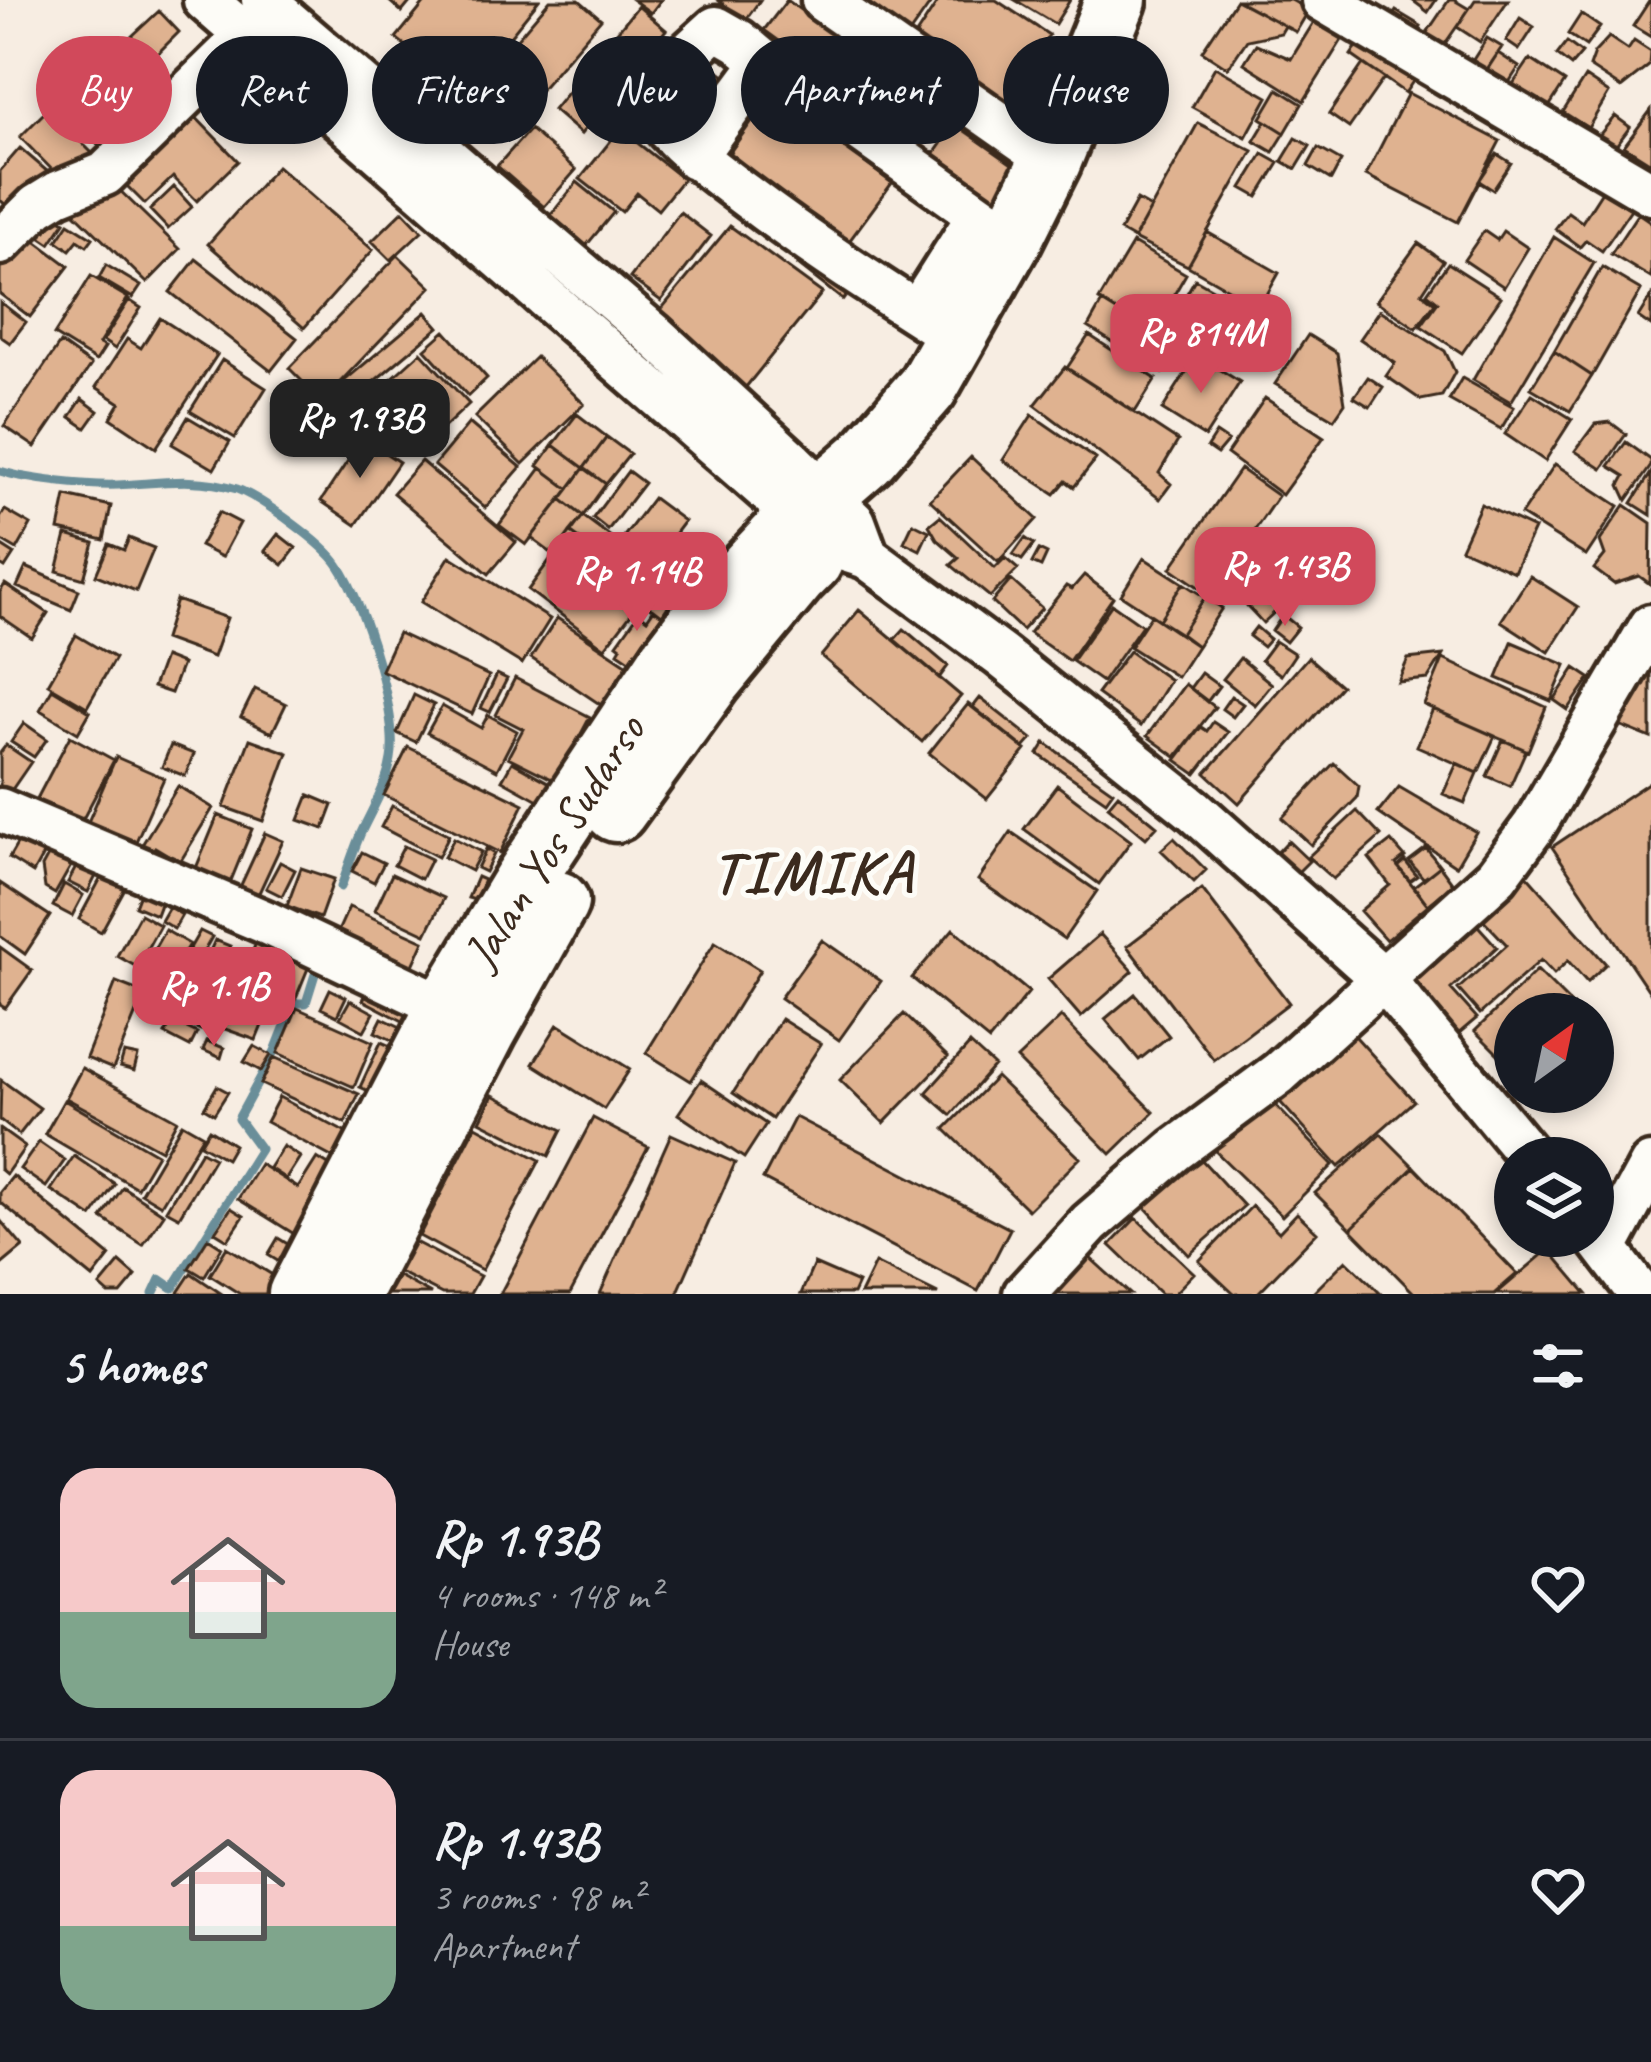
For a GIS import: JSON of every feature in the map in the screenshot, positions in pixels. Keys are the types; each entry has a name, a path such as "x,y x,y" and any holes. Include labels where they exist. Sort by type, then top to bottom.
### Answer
{"highway":[{"name":"Jalan Yos Sudarso","path":"350,1294 543,925 614,814 725,663 834,527 866,458 927,388 936,325 996,227 1051,160 1116,0"},
{"name":"Jalan Yos Sudarso","path":"299,1294 447,1008 524,880 670,660 699,622 890,489 977,380 1054,242 1155,0"}],"street":[{"path":"205,0 252,16 729,456 834,527 1194,810 1384,979 1514,1137"},
{"path":"823,0 1051,160"},
{"path":"1323,0 1651,193"},
{"path":"0,243 37,206 104,174 234,48 252,16"},
{"path":"741,42 716,28 658,80 649,106 694,157 800,237 936,325"},
{"path":"694,157 741,93"},
{"path":"879,144 996,227"},
{"path":"1025,1294 1090,1223 1175,1150 1279,1073 1497,876 1534,826 1651,626"},
{"path":"0,810 265,922 447,1008"},
{"path":"1614,1218 1651,1165"},
{"path":"1612,1257 1640,1294"}],"building":[{"path":"388,0 412,0 402,12"},
{"path":"427,0 539,0 510,36 398,36"},
{"path":"550,0 579,0 601,19 586,36 572,36 572,53 548,81 548,36 519,36"},
{"path":"633,0 661,0 651,13"},
{"path":"718,0 760,0 745,21"},
{"path":"787,0 836,36 772,36 764,30"},
{"path":"839,0 933,0 908,36 891,36"},
{"path":"939,0 996,0 1049,35 1003,36 1003,105 979,89 979,36 915,36"},
{"path":"1015,0 1070,0 1055,24"},
{"path":"1236,0 1285,26 1281,33 1247,40 1228,68 1202,51"},
{"path":"1237,0 1291,0 1309,10 1296,32"},
{"path":"1412,0 1436,0 1428,12"},
{"path":"1449,0 1469,9 1444,45 1426,34"},
{"path":"1475,0 1508,0 1480,42 1457,27"},
{"path":"1651,0 1651,37 1633,26"},
{"path":"638,6 666,30 661,36 613,36"},
{"path":"159,11 179,32 172,39 132,36"},
{"path":"1396,11 1421,26 1415,37 1389,22"},
{"path":"1581,14 1600,27 1586,46 1568,34"},
{"path":"1317,17 1345,35 1304,101 1244,63 1256,44 1291,59"},
{"path":"1520,18 1534,27 1519,50 1506,41"},
{"path":"1363,37 1418,74 1405,93 1351,55"},
{"path":"1609,37 1628,50 1634,41 1651,52 1650,65 1621,88 1589,67 1594,53"},
{"path":"1487,38 1502,47 1483,75 1469,66"},
{"path":"1567,42 1582,53 1571,66 1557,55"},
{"path":"1498,53 1519,67 1506,87 1485,73"},
{"path":"1530,59 1565,82 1547,110 1511,87"},
{"path":"1363,64 1384,78 1349,128 1329,114"},
{"path":"1215,67 1268,97 1246,137 1192,107"},
{"path":"717,69 732,81 717,101"},
{"path":"1585,77 1609,93 1588,128 1563,112"},
{"path":"572,87 572,126 553,110"},
{"path":"1278,89 1302,104 1285,133 1261,118"},
{"path":"1408,93 1500,141 1458,222 1366,175"},
{"path":"184,105 196,117 196,144 222,144 238,161 197,201 173,177 145,204 114,173 144,144 172,144 172,117"},
{"path":"1651,110 1651,163 1624,146"},
{"path":"1615,116 1630,127 1612,151 1596,139"},
{"path":"36,121 36,144 83,144 94,155 65,183 20,137"},
{"path":"1266,121 1285,133 1273,152 1254,141"},
{"path":"1198,123 1253,151 1188,266 1134,239"},
{"path":"741,137 741,144 840,144 892,183 839,255 718,169"},
{"path":"1296,138 1310,146 1296,169 1282,161"},
{"path":"979,141 1022,171 994,211 927,164 941,144"},
{"path":"98,144 124,144 110,157"},
{"path":"517,144 547,144 576,170 544,207 497,166"},
{"path":"608,144 639,144 683,179 658,210 637,193 622,212 580,179"},
{"path":"20,148 55,178 21,218 0,200 0,171"},
{"path":"1318,148 1341,161 1331,180 1308,166"},
{"path":"1263,154 1279,163 1258,197 1242,188"},
{"path":"1497,154 1511,163 1493,190 1479,181"},
{"path":"277,166 373,250 304,328 208,244"},
{"path":"108,179 180,249 147,283 75,213"},
{"path":"577,182 614,212 586,246 550,216"},
{"path":"174,187 192,207 168,229 150,210"},
{"path":"1602,191 1631,209 1602,251 1586,240 1580,247 1555,229 1568,212 1582,222"},
{"path":"1137,200 1151,208 1134,239 1120,231"},
{"path":"40,205 65,222 50,244 25,227"},
{"path":"403,211 422,231 391,260 372,241"},
{"path":"680,212 711,236 661,301 630,278"},
{"path":"1638,213 1651,222 1651,278 1611,254"},
{"path":"69,223 93,238 87,246 78,240 70,250 57,241"},
{"path":"730,226 822,293 741,393 654,318"},
{"path":"22,231 69,266 30,317 0,294 0,261"},
{"path":"1484,231 1497,240 1503,231 1528,248 1504,287 1464,260"},
{"path":"1207,232 1279,273 1260,307 1188,266"},
{"path":"1554,237 1594,263 1511,402 1473,380"},
{"path":"1133,243 1186,274 1152,333 1099,300"},
{"path":"1418,243 1443,261 1422,293 1435,303 1416,328 1376,301"},
{"path":"810,249 855,283 843,300 798,265"},
{"path":"398,255 431,287 322,401 289,368"},
{"path":"196,259 297,338 271,371 170,292"},
{"path":"1448,263 1501,297 1462,353 1421,326 1438,302 1427,293"},
{"path":"106,265 141,286 133,298 99,278"},
{"path":"1602,267 1641,290 1592,376 1554,351"},
{"path":"91,276 128,298 99,344 105,347 96,361 54,335"},
{"path":"1195,279 1218,292 1200,324 1177,311"},
{"path":"1651,296 1651,326 1638,317"},
{"path":"1235,297 1259,312 1256,318 1281,335 1265,363 1215,331"},
{"path":"129,300 141,308 115,349 103,341"},
{"path":"0,302 26,322 10,343 0,336"},
{"path":"1102,302 1149,331 1133,355 1088,327"},
{"path":"1380,310 1445,351 1455,372 1442,396 1421,400 1386,376 1395,363 1360,339"},
{"path":"426,312 439,327 359,394 382,421 366,435 330,393"},
{"path":"160,318 217,355 156,448 111,418 120,403 96,387 127,339 141,348"},
{"path":"1173,321 1194,335 1183,351 1162,338"},
{"path":"445,331 487,378 468,396 425,349"},
{"path":"1147,334 1176,352 1163,373 1133,355"},
{"path":"1089,335 1156,379 1135,412 1067,368"},
{"path":"1308,335 1337,353 1345,403 1334,419 1275,384"},
{"path":"60,343 91,365 35,447 4,426"},
{"path":"1554,351 1592,376 1570,411 1531,388"},
{"path":"421,352 469,404 419,451 370,398"},
{"path":"1197,355 1240,382 1205,437 1162,410"},
{"path":"536,357 584,404 523,464 475,417"},
{"path":"222,360 266,388 235,438 190,411"},
{"path":"1065,367 1178,441 1159,473 1171,484 1160,499 1035,405"},
{"path":"1368,377 1383,387 1370,407 1354,397"},
{"path":"1462,378 1514,407 1501,429 1449,400"},
{"path":"1532,394 1572,419 1545,461 1505,434"},
{"path":"1265,398 1324,437 1282,495 1227,454"},
{"path":"82,399 98,411 86,428 70,417"},
{"path":"577,414 607,437 584,468 553,445"},
{"path":"1032,415 1096,459 1074,487 1066,481 1055,494 1003,460"},
{"path":"188,417 230,442 214,469 172,444"},
{"path":"1610,422 1626,434 1602,469 1575,451 1595,424"},
{"path":"469,423 521,467 485,508 434,465"},
{"path":"1216,433 1228,441 1217,454 1207,447"},
{"path":"607,437 630,454 606,484 584,468"},
{"path":"363,438 399,462 356,525 321,501"},
{"path":"1626,442 1651,460 1627,500 1620,485 1625,476 1609,466"},
{"path":"553,445 584,468 569,489 538,466"},
{"path":"971,457 1037,519 998,562 930,500"},
{"path":"421,461 516,542 489,574 393,493"},
{"path":"1555,464 1619,506 1586,556 1521,515"},
{"path":"541,468 569,489 526,545 499,525"},
{"path":"584,468 606,484 583,516 561,499"},
{"path":"1240,469 1278,496 1210,595 1171,568"},
{"path":"628,471 644,483 608,530 593,518"},
{"path":"1651,473 1651,515 1632,503"},
{"path":"66,496 111,506 104,540 59,530"},
{"path":"653,498 684,521 638,582 570,532 583,516 619,543"},
{"path":"561,499 583,516 554,555 531,538"},
{"path":"1481,504 1534,529 1514,572 1461,548"},
{"path":"1625,505 1651,523 1650,584 1639,576 1614,584 1594,569 1605,555 1600,541"},
{"path":"5,510 31,525 17,550 0,540 0,518"},
{"path":"219,512 240,523 222,557 200,546"},
{"path":"940,516 995,568 1005,558 1018,569 990,597 951,565 959,558 929,525"},
{"path":"913,523 929,531 920,550 904,542"},
{"path":"570,532 638,582 626,598 637,606 605,648 528,590"},
{"path":"278,534 296,548 283,565 265,551"},
{"path":"66,535 94,543 84,579 57,571"},
{"path":"129,538 154,548 136,591 96,575 109,544 124,550"},
{"path":"1025,538 1034,544 1022,560 1013,555"},
{"path":"691,542 705,552 662,615 647,605"},
{"path":"0,545 14,554 5,568 0,565"},
{"path":"1039,550 1047,554 1041,567 1032,563"},
{"path":"450,556 550,619 522,664 421,602"},
{"path":"1144,558 1183,583 1159,620 1121,595"},
{"path":"26,567 79,590 71,610 17,587"},
{"path":"1084,575 1113,597 1069,661 1029,633 1066,586 1072,589"},
{"path":"1530,576 1578,607 1549,652 1501,621"},
{"path":"1011,580 1042,608 1022,630 992,602"},
{"path":"1251,580 1278,609 1263,623 1236,594"},
{"path":"1183,583 1205,597 1181,634 1159,620"},
{"path":"5,584 48,613 32,638 0,616 0,592"},
{"path":"1205,597 1222,608 1197,646 1181,634"},
{"path":"176,600 227,618 213,657 164,639"},
{"path":"1112,604 1142,625 1102,682 1072,661"},
{"path":"654,609 662,615 630,660 618,652 617,644 639,613 647,619"},
{"path":"859,610 961,696 922,742 821,656"},
{"path":"1151,615 1197,646 1177,677 1130,647"},
{"path":"1283,615 1298,627 1286,642 1272,631"},
{"path":"557,618 628,665 601,705 531,658"},
{"path":"1256,627 1270,639 1263,647 1249,636"},
{"path":"904,629 948,666 939,678 894,640"},
{"path":"398,633 489,676 472,714 381,670"},
{"path":"76,635 115,658 87,707 48,684"},
{"path":"1275,641 1295,654 1281,675 1261,660"},
{"path":"1512,642 1566,665 1551,701 1497,678"},
{"path":"1129,651 1170,680 1141,726 1097,694"},
{"path":"1443,655 1428,679 1398,682 1408,659"},
{"path":"164,657 182,664 171,693 153,687"},
{"path":"1308,657 1341,686 1239,803 1206,773"},
{"path":"1240,658 1272,684 1255,705 1223,679"},
{"path":"1443,659 1546,707 1528,751 1424,705"},
{"path":"1637,666 1651,671 1651,738 1614,723"},
{"path":"1575,668 1590,678 1568,710 1554,700"},
{"path":"1201,673 1219,686 1207,702 1190,688"},
{"path":"497,674 507,679 490,712 481,708"},
{"path":"515,678 590,717 556,781 508,757 523,729 496,715"},
{"path":"1185,684 1215,707 1176,757 1147,736"},
{"path":"52,689 90,712 78,733 40,710"},
{"path":"255,689 286,704 272,733 241,717"},
{"path":"414,695 434,705 416,742 397,733"},
{"path":"1231,696 1243,704 1233,717 1222,709"},
{"path":"980,698 1032,739 1024,748 973,707"},
{"path":"968,704 1026,750 987,799 929,753"},
{"path":"442,706 481,728 488,715 517,731 497,770 427,733"},
{"path":"1433,709 1495,736 1478,773 1417,746"},
{"path":"1213,722 1228,732 1196,774 1176,760 1201,727 1207,731"},
{"path":"24,723 47,739 34,757 11,742"},
{"path":"70,736 114,760 75,834 31,810"},
{"path":"250,739 288,753 263,821 224,807"},
{"path":"1503,740 1526,750 1510,786 1487,776"},
{"path":"1045,743 1113,791 1106,801 1038,754"},
{"path":"6,745 31,762 4,801 0,798 0,753"},
{"path":"171,745 194,754 185,776 162,767"},
{"path":"408,747 524,804 500,853 384,795"},
{"path":"116,757 164,778 130,855 110,846 115,834 88,822"},
{"path":"512,762 559,788 549,806 502,780"},
{"path":"1334,763 1359,786 1357,798 1311,845 1282,818"},
{"path":"1457,763 1478,773 1465,803 1443,794"},
{"path":"1651,781 1651,994 1552,847"},
{"path":"1057,785 1131,841 1099,884 1024,829"},
{"path":"178,786 213,808 180,862 155,847 150,855 140,848"},
{"path":"1399,787 1476,832 1456,866 1378,813"},
{"path":"1118,794 1157,826 1146,838 1108,806"},
{"path":"309,795 333,805 324,829 299,820"},
{"path":"392,806 449,835 438,857 381,827"},
{"path":"1357,811 1381,836 1333,879 1308,857"},
{"path":"218,815 252,829 228,888 194,873"},
{"path":"1011,832 1097,891 1064,939 978,880"},
{"path":"265,833 283,841 258,895 240,887"},
{"path":"454,838 481,852 471,871 444,857"},
{"path":"1174,838 1206,870 1194,882 1161,850"},
{"path":"20,839 44,853 33,873 9,858"},
{"path":"1288,841 1309,861 1293,877 1273,857"},
{"path":"1391,841 1405,857 1396,864 1428,905 1386,940 1360,911 1390,885 1369,858"},
{"path":"54,845 76,857 55,894 45,888 42,867"},
{"path":"404,846 431,859 421,879 394,865"},
{"path":"1426,848 1440,866 1424,879 1409,861"},
{"path":"486,849 494,854 485,872 477,868"},
{"path":"362,852 384,863 374,882 352,871"},
{"path":"81,858 100,868 88,892 68,882"},
{"path":"1405,861 1417,876 1410,881 1398,867"},
{"path":"280,862 295,870 282,896 266,888"},
{"path":"1440,866 1454,885 1428,905 1414,886"},
{"path":"301,868 334,879 320,918 287,906"},
{"path":"1524,872 1606,964 1587,982 1568,961 1554,974 1541,960 1504,993 1494,993 1494,1002 1480,1014 1458,989 1507,945 1477,913"},
{"path":"392,874 444,898 426,934 375,910"},
{"path":"102,876 125,888 101,932 79,919"},
{"path":"477,877 484,880 475,900 468,898"},
{"path":"0,883 50,916 25,954 0,936"},
{"path":"64,884 83,895 72,916 53,906"},
{"path":"142,888 163,896 156,915 135,906"},
{"path":"1202,889 1289,1003 1214,1060 1127,946"},
{"path":"169,907 182,915 174,929 161,921"},
{"path":"349,907 424,941 405,983 330,949"},
{"path":"140,914 160,925 137,967 117,956"},
{"path":"1470,917 1497,947 1451,989 1477,1018 1457,1035 1404,976"},
{"path":"953,929 1029,992 989,1041 912,978"},
{"path":"165,930 189,944 166,984 142,970"},
{"path":"200,931 212,937 195,967 183,960"},
{"path":"1100,934 1133,971 1081,1017 1048,979"},
{"path":"258,938 285,950 269,988 242,977"},
{"path":"215,940 230,946 218,973 203,967"},
{"path":"822,940 881,981 839,1040 780,998"},
{"path":"715,942 760,970 691,1081 646,1053"},
{"path":"295,943 315,951 295,1000 275,991"},
{"path":"0,947 32,970 5,1008 0,1005"},
{"path":"1537,970 1560,993 1514,993"},
{"path":"228,977 274,996 256,1040 211,1024"},
{"path":"116,982 144,993 113,1069 86,1058"},
{"path":"371,983 427,1011 418,1029 363,1000"},
{"path":"330,989 346,997 337,1016 321,1008"},
{"path":"1135,994 1169,1036 1139,1060 1105,1019"},
{"path":"147,999 167,1006 160,1023 140,1015"},
{"path":"350,1000 374,1013 364,1031 340,1018"},
{"path":"194,1005 209,1011 201,1030 186,1024"},
{"path":"297,1008 373,1042 354,1087 278,1053"},
{"path":"1494,1012 1494,1050 1475,1031"},
{"path":"904,1014 948,1057 884,1123 840,1080"},
{"path":"1061,1017 1154,1112 1111,1154 1017,1059"},
{"path":"382,1018 411,1032 405,1046 375,1032"},
{"path":"781,1019 821,1044 772,1119 733,1093"},
{"path":"172,1021 197,1033 190,1047 165,1034"},
{"path":"558,1024 630,1069 604,1109 533,1064"},
{"path":"1346,1026 1414,1101 1339,1167 1272,1093"},
{"path":"207,1041 224,1048 221,1058 203,1050"},
{"path":"381,1042 404,1052 384,1098 360,1087"},
{"path":"970,1044 994,1066 951,1115 926,1093"},
{"path":"254,1046 271,1055 261,1071 244,1062"},
{"path":"124,1053 138,1056 134,1071 120,1067"},
{"path":"274,1057 359,1094 345,1123 261,1084"},
{"path":"82,1068 177,1120 161,1150 66,1098"},
{"path":"996,1077 1080,1158 1028,1210 945,1129"},
{"path":"1,1080 40,1108 19,1135 0,1120"},
{"path":"701,1080 766,1124 744,1158 678,1114"},
{"path":"217,1086 228,1092 214,1114 204,1108"},
{"path":"1260,1089 1333,1165 1282,1216 1207,1143"},
{"path":"493,1095 562,1130 549,1156 480,1121"},
{"path":"279,1097 352,1136 339,1161 266,1122"},
{"path":"64,1100 157,1154 137,1188 45,1134"},
{"path":"795,1117 1010,1229 978,1291 763,1179"},
{"path":"593,1118 648,1147 570,1294 500,1294"},
{"path":"182,1123 203,1135 161,1205 141,1193"},
{"path":"476,1126 540,1160 482,1270 419,1236"},
{"path":"0,1129 25,1147 6,1174 0,1169"},
{"path":"209,1129 234,1145 226,1159 200,1144"},
{"path":"671,1134 735,1163 677,1294 600,1294"},
{"path":"1381,1134 1414,1167 1351,1229 1315,1193"},
{"path":"39,1142 65,1160 46,1187 20,1169"},
{"path":"283,1146 300,1157 286,1179 269,1168"},
{"path":"201,1151 214,1158 179,1217 166,1210"},
{"path":"74,1156 115,1184 92,1217 51,1190"},
{"path":"317,1158 340,1172 299,1237 238,1199 260,1164 298,1188"},
{"path":"1200,1158 1244,1206 1189,1255 1145,1207"},
{"path":"1414,1167 1494,1250 1494,1257 1501,1257 1517,1274 1494,1294 1415,1294 1351,1229"},
{"path":"13,1176 110,1256 93,1278 0,1202 0,1192"},
{"path":"123,1187 164,1214 143,1245 102,1218"},
{"path":"1252,1206 1279,1232 1297,1213 1317,1232 1257,1294 1234,1294 1199,1261"},
{"path":"231,1208 244,1216 228,1240 215,1232"},
{"path":"1136,1218 1194,1273 1174,1294 1161,1294 1110,1245"},
{"path":"0,1220 23,1247 0,1266"},
{"path":"208,1238 222,1247 204,1277 189,1268"},
{"path":"278,1238 299,1251 289,1268 268,1255"},
{"path":"415,1242 480,1276 470,1294 442,1294 399,1272"},
{"path":"227,1247 279,1279 270,1294 240,1294 210,1275"},
{"path":"1087,1255 1130,1294 1051,1294"},
{"path":"1540,1257 1556,1257 1587,1294 1496,1294"},
{"path":"1346,1260 1381,1294 1312,1294"},
{"path":"120,1262 136,1276 121,1294 109,1294 100,1286"},
{"path":"875,1263 938,1294 860,1294"},
{"path":"814,1264 858,1283 853,1294 801,1294"},
{"path":"191,1273 222,1294 177,1294"},
{"path":"398,1276 431,1294 388,1294"}],"waterway":[{"path":"0,471 91,484 178,481 222,485 276,512 332,557 349,583 369,632 385,688 392,740 386,779 341,887"},
{"path":"153,1294 160,1279 173,1288 260,1149 238,1119 275,1051 294,1003 306,1003 320,958"}],"district":[{"name":"TIMIKA","path":"813,871"}]}
